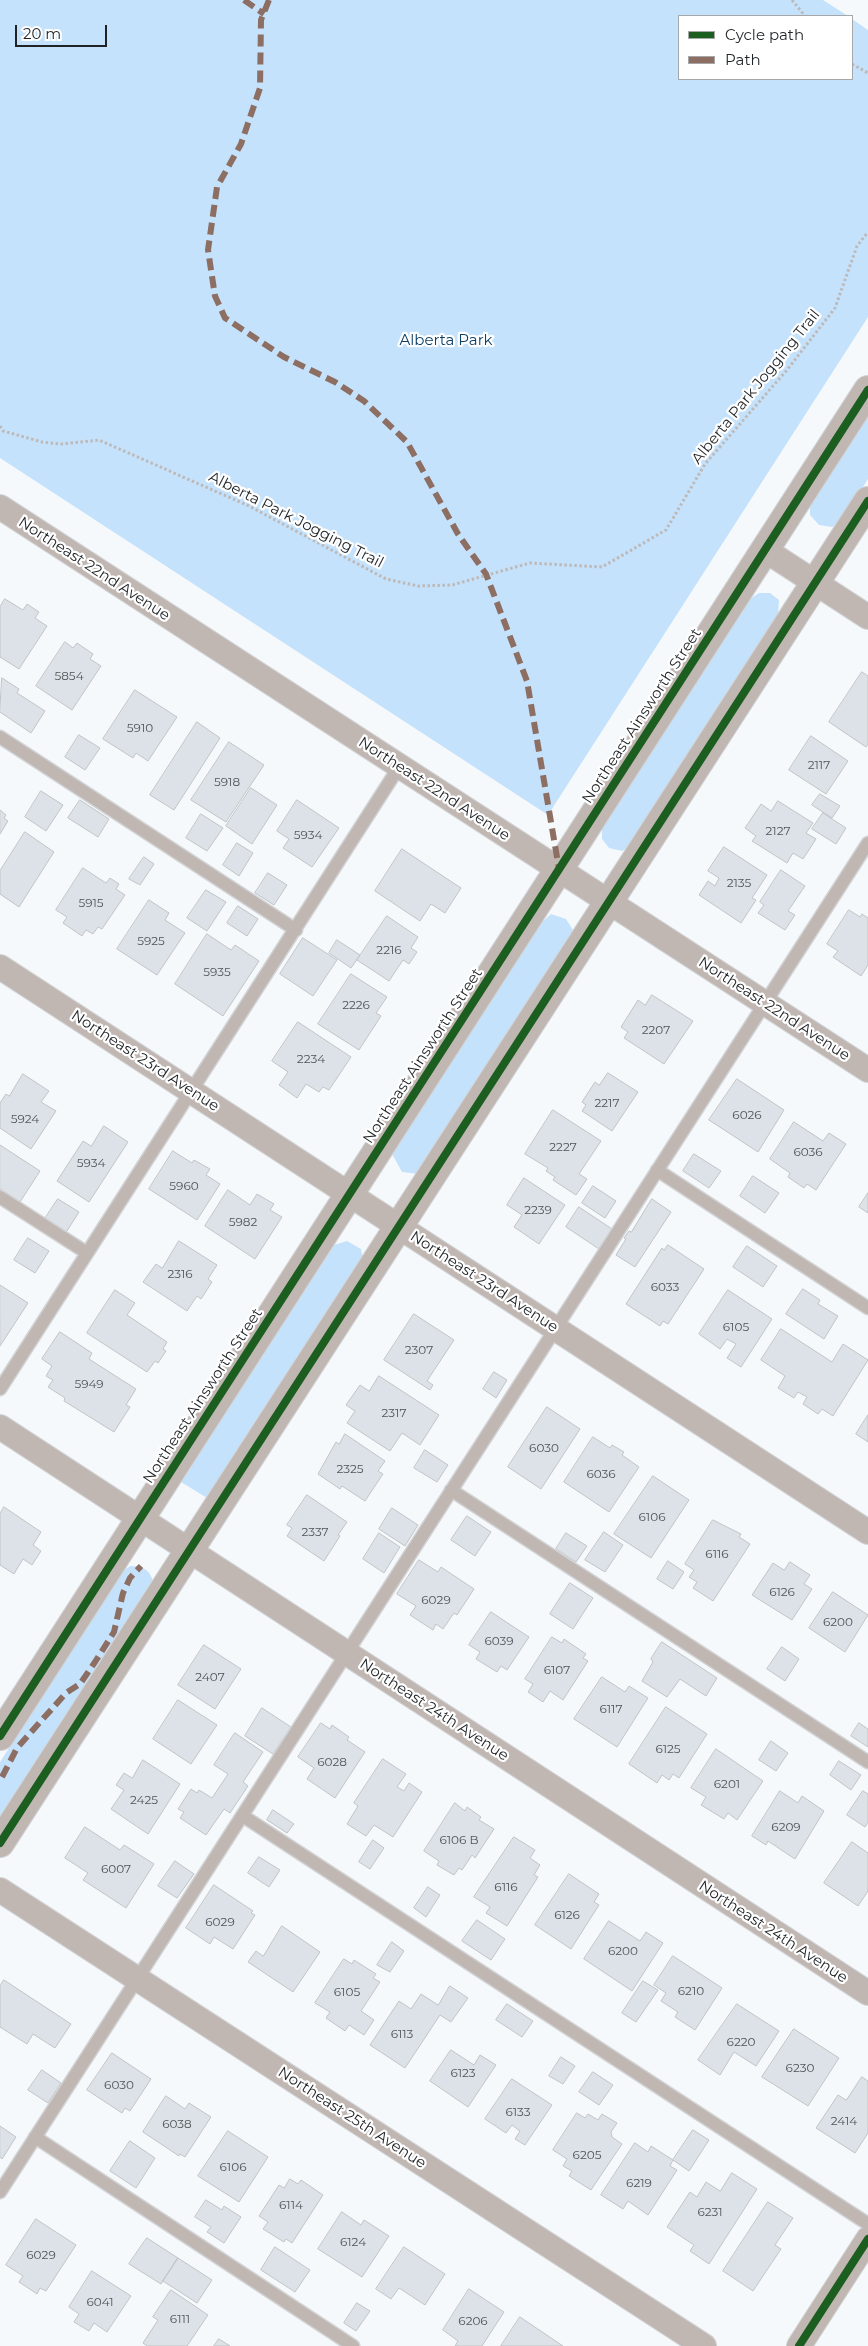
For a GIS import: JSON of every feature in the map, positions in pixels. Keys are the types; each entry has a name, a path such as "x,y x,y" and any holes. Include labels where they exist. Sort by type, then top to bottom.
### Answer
{"street":[{"name":"Northeast Ainsworth Street","path":"0,1736 868,390"},
{"path":"0,1843 868,501"},
{"name":"Northeast 22nd Avenue","path":"0,507 868,1070"},
{"path":"764,550 868,617"},
{"name":"Northeast 23rd Avenue","path":"0,967 868,1532"},
{"name":"Northeast 24th Avenue","path":"0,1428 868,1993"},
{"name":"Northeast 25th Avenue","path":"0,1890 704,2346"},
{"path":"799,2346 868,2239"}],"lane":[{"path":"0,736 296,930"},
{"path":"0,1389 86,1253 193,1092 399,767"},
{"path":"0,2192 244,1816 555,1327 868,843"},
{"path":"658,1170 868,1308"},
{"path":"0,1197 86,1253"},
{"path":"452,1490 868,1762"},
{"path":"244,1816 868,2224"},
{"path":"35,2137 353,2346"}],"path":[{"path":"792,0 804,15"},
{"path":"853,65 868,73"}],"green space":[{"name":"Alberta Park","path":"0,0 823,0 846,15 678,15 678,80 853,80 853,20 868,30 868,317 548,815 0,458"},
{"path":"868,415 868,479 840,522 832,527 819,525 810,515 810,505"},
{"path":"759,593 770,593 779,600 778,616 631,846 622,851 609,848 602,839 602,826 750,599"},
{"path":"551,914 566,919 573,930 569,944 419,1174 402,1172 392,1154 539,925"},
{"path":"347,1241 361,1249 364,1265 212,1501 181,1482 334,1245"},
{"path":"130,1566 145,1569 153,1581 0,1823 0,1762 123,1571"}],"building":[{"path":"5,599 23,610 27,604 39,612 35,618 47,626 19,669 0,657 0,607"},
{"path":"65,642 73,648 77,643 93,654 90,659 101,666 72,710 36,686"},
{"path":"862,672 868,676 868,744 866,747 829,722"},
{"path":"2,678 19,689 17,693 45,711 31,733 0,712"},
{"path":"135,690 177,717 148,761 136,753 133,758 103,739"},
{"path":"197,722 220,738 174,810 150,795"},
{"path":"79,735 100,748 85,770 65,757"},
{"path":"811,736 848,761 826,794 789,770"},
{"path":"229,742 264,765 226,822 191,800"},
{"path":"251,788 277,805 252,844 226,826"},
{"path":"41,791 63,805 46,831 25,817"},
{"path":"820,794 840,806 832,818 812,805"},
{"path":"80,800 109,819 98,837 68,818"},
{"path":"297,800 339,828 312,867 283,848 289,839 277,831"},
{"path":"778,801 813,823 806,833 816,839 803,859 793,853 787,863 752,841 756,836 745,828 761,804 771,811"},
{"path":"0,810 6,815 4,818 8,821 0,834"},
{"path":"823,813 846,828 836,844 812,829"},
{"path":"201,814 223,828 207,851 186,838"},
{"path":"25,832 54,852 19,907 0,894 0,871"},
{"path":"237,843 253,853 239,876 223,865"},
{"path":"724,847 767,875 752,898 756,900 741,923 699,895 708,881 715,886 719,878 708,871"},
{"path":"402,849 461,888 445,913 431,904 420,921 375,891"},
{"path":"144,857 154,864 140,885 129,879"},
{"path":"83,868 106,883 110,878 119,884 116,889 125,895 102,929 98,927 93,934 86,930 82,936 63,923 67,917 56,910"},
{"path":"781,870 805,886 788,911 795,915 785,930 758,913 764,905 760,902"},
{"path":"268,873 287,885 274,905 255,893"},
{"path":"206,890 226,902 207,931 187,918"},
{"path":"149,900 169,913 165,920 185,933 157,975 117,949"},
{"path":"238,906 258,919 247,936 227,923"},
{"path":"849,910 860,917 862,914 868,918 868,965 861,976 833,957 838,951 827,944"},
{"path":"387,916 418,937 411,948 417,952 409,964 403,960 389,981 357,960"},
{"path":"207,934 231,950 235,945 259,961 223,1016 175,984"},
{"path":"303,938 337,960 313,996 280,974"},
{"path":"337,940 360,955 351,968 329,953"},
{"path":"351,974 387,997 376,1013 381,1016 359,1050 318,1024"},
{"path":"652,995 693,1021 664,1064 624,1038 628,1032 621,1027 638,1000 645,1005"},
{"path":"298,1022 351,1057 329,1090 323,1087 319,1092 306,1084 297,1098 279,1085 288,1072 272,1061"},
{"path":"608,1073 638,1092 612,1131 582,1111 586,1105 582,1102 595,1082 599,1085"},
{"path":"23,1074 49,1091 41,1102 56,1111 31,1149 0,1128 0,1103 6,1094 9,1096"},
{"path":"737,1079 784,1110 758,1152 709,1120"},
{"path":"553,1110 601,1141 579,1174 587,1179 576,1195 553,1180 555,1177 546,1171 548,1168 525,1154"},
{"path":"794,1122 823,1141 829,1133 846,1144 816,1190 807,1184 804,1188 788,1177 790,1173 770,1159"},
{"path":"104,1126 128,1142 89,1202 57,1181 83,1141 91,1146"},
{"path":"0,1145 40,1171 20,1202 0,1189"},
{"path":"173,1151 192,1163 194,1160 210,1169 206,1175 220,1184 197,1220 149,1189"},
{"path":"694,1154 721,1171 709,1188 683,1171"},
{"path":"753,1176 779,1193 765,1213 740,1196"},
{"path":"524,1178 565,1205 539,1244 514,1227 522,1215 507,1205"},
{"path":"593,1186 616,1201 605,1218 582,1203"},
{"path":"228,1190 250,1205 257,1194 274,1204 270,1210 282,1217 255,1259 205,1226"},
{"path":"868,1193 868,1213 859,1207"},
{"path":"58,1199 79,1212 65,1234 44,1220"},
{"path":"652,1199 671,1212 635,1267 616,1255 626,1239 624,1238 629,1231 631,1232"},
{"path":"579,1207 612,1229 599,1249 566,1227"},
{"path":"28,1238 49,1251 35,1273 14,1260"},
{"path":"179,1241 217,1265 208,1279 212,1282 201,1299 197,1296 187,1311 143,1282 156,1264 162,1268"},
{"path":"668,1245 704,1269 668,1324 663,1321 660,1326 626,1304 662,1248 664,1250"},
{"path":"747,1246 777,1266 763,1287 733,1267"},
{"path":"0,1285 28,1303 0,1346"},
{"path":"803,1289 820,1300 818,1304 838,1316 824,1339 786,1314"},
{"path":"115,1290 135,1303 127,1315 167,1342 163,1349 166,1351 158,1363 155,1361 147,1372 87,1333"},
{"path":"728,1290 772,1319 741,1367 727,1358 736,1344 727,1339 720,1349 699,1334"},
{"path":"414,1314 454,1340 427,1381 433,1385 430,1390 384,1360"},
{"path":"781,1329 832,1362 843,1344 868,1360 833,1416 822,1409 818,1414 803,1404 807,1397 798,1392 794,1398 778,1388 785,1376 761,1360"},
{"path":"60,1332 92,1353 89,1359 136,1389 126,1405 130,1407 114,1432 64,1401 65,1398 48,1387 53,1380 46,1376 52,1366 42,1359"},
{"path":"494,1372 507,1380 496,1398 483,1389"},
{"path":"379,1376 439,1415 420,1445 402,1433 390,1451 347,1423 355,1411 346,1405 360,1385 369,1391"},
{"path":"547,1407 580,1429 541,1489 508,1467"},
{"path":"868,1415 868,1442 856,1434"},
{"path":"345,1434 385,1461 378,1471 383,1474 365,1501 342,1486 340,1489 318,1474 336,1442 339,1444"},
{"path":"593,1437 610,1448 612,1445 624,1452 622,1455 639,1467 609,1512 564,1482"},
{"path":"425,1450 448,1465 437,1482 414,1468"},
{"path":"653,1476 689,1500 651,1558 614,1534"},
{"path":"307,1495 347,1522 324,1561 287,1536 292,1528 287,1525"},
{"path":"4,1507 41,1532 33,1545 41,1551 32,1565 23,1559 14,1574 0,1565 0,1514"},
{"path":"392,1508 418,1525 405,1546 379,1529"},
{"path":"467,1516 491,1532 475,1556 451,1540"},
{"path":"713,1520 741,1534 739,1537 750,1544 713,1601 693,1588 697,1582 689,1577 694,1570 685,1564"},
{"path":"604,1532 623,1545 605,1572 585,1560"},
{"path":"379,1533 400,1547 384,1573 363,1559"},
{"path":"566,1533 587,1546 576,1562 556,1549"},
{"path":"419,1560 438,1572 441,1567 474,1589 457,1615 454,1613 443,1629 436,1624 433,1630 410,1615 416,1606 397,1594"},
{"path":"668,1561 684,1572 673,1589 657,1579"},
{"path":"790,1562 810,1575 804,1584 812,1589 792,1620 752,1595 773,1563 784,1570"},
{"path":"570,1583 593,1598 573,1629 550,1614"},
{"path":"833,1592 868,1615 845,1652 809,1628"},
{"path":"491,1612 529,1637 507,1670 501,1666 497,1672 476,1659 480,1652 469,1645"},
{"path":"552,1637 562,1643 564,1639 586,1654 583,1658 588,1661 563,1700 550,1691 543,1702 528,1692 533,1684 525,1679"},
{"path":"662,1642 717,1678 706,1696 680,1679 667,1697 642,1681 653,1662 651,1659"},
{"path":"204,1645 241,1669 215,1709 178,1685"},
{"path":"782,1647 799,1659 785,1681 767,1669"},
{"path":"602,1677 625,1692 629,1686 648,1698 617,1747 574,1719"},
{"path":"178,1700 217,1725 191,1764 153,1739"},
{"path":"666,1707 707,1734 679,1778 673,1774 669,1780 662,1775 657,1783 629,1764"},
{"path":"262,1708 291,1727 273,1754 245,1736"},
{"path":"321,1723 330,1729 332,1725 349,1737 347,1740 365,1752 335,1798 307,1779 314,1768 298,1757"},
{"path":"859,1723 868,1729 868,1747 851,1736"},
{"path":"235,1733 263,1752 243,1782 248,1786 230,1813 224,1809 206,1835 180,1818 184,1812 178,1809 191,1789 197,1793 199,1790 212,1798 228,1774 214,1765"},
{"path":"771,1741 788,1753 776,1771 759,1760"},
{"path":"716,1749 763,1781 737,1820 728,1813 724,1819 701,1805 706,1797 691,1788"},
{"path":"383,1759 406,1774 397,1787 404,1791 409,1783 422,1792 393,1837 374,1825 366,1836 347,1824 358,1806 354,1803"},
{"path":"143,1760 180,1784 148,1834 111,1809 124,1790 116,1785 124,1773 132,1778"},
{"path":"839,1761 861,1775 851,1790 830,1775"},
{"path":"780,1791 798,1803 802,1796 824,1811 795,1859 768,1841 766,1845 752,1836"},
{"path":"863,1791 868,1794 868,1822 865,1827 847,1815"},
{"path":"455,1803 465,1811 467,1807 481,1817 479,1820 494,1829 475,1858 472,1855 462,1870 459,1868 454,1875 437,1865 439,1861 424,1851"},
{"path":"273,1810 294,1824 287,1833 267,1820"},
{"path":"85,1827 120,1850 124,1845 154,1864 126,1908 83,1880 88,1873 65,1858"},
{"path":"514,1837 535,1850 530,1858 540,1865 534,1875 538,1877 507,1926 486,1913 490,1907 474,1897"},
{"path":"373,1840 384,1848 370,1869 359,1862"},
{"path":"852,1842 868,1853 868,1891 858,1906 824,1883"},
{"path":"259,1857 280,1870 269,1887 248,1873"},
{"path":"175,1861 194,1874 177,1898 158,1886"},
{"path":"569,1874 599,1894 594,1902 599,1905 571,1949 535,1925"},
{"path":"214,1885 253,1911 251,1913 255,1915 233,1949 214,1937 210,1944 186,1928"},
{"path":"428,1887 440,1895 426,1917 414,1908"},
{"path":"477,1920 505,1939 491,1960 462,1941"},
{"path":"609,1921 640,1941 646,1932 663,1943 632,1991 584,1959"},
{"path":"282,1926 320,1952 293,1992 248,1962 256,1951 263,1956"},
{"path":"392,1942 404,1951 390,1972 377,1965"},
{"path":"673,1956 722,1988 695,2030 675,2017 678,2012 661,2001 666,1993 654,1985"},
{"path":"344,1959 352,1964 354,1960 376,1974 373,1978 380,1982 361,2011 374,2020 364,2035 349,2025 345,2031 326,2018 330,2012 315,2003"},
{"path":"4,1980 71,2024 55,2048 33,2034 27,2044 0,2027 0,1986"},
{"path":"643,1981 658,1990 636,2022 622,2013"},
{"path":"450,1986 468,1998 451,2022 440,2015 405,2068 370,2045 399,2001 411,2009 421,1994 438,2005"},
{"path":"507,2004 533,2021 522,2037 496,2020"},
{"path":"737,2004 779,2031 756,2066 734,2052 720,2075 698,2060"},
{"path":"794,2029 839,2058 808,2106 762,2077"},
{"path":"451,2050 474,2065 480,2055 496,2065 468,2107 430,2081"},
{"path":"112,2053 151,2079 130,2111 125,2108 122,2113 87,2090"},
{"path":"561,2057 575,2066 563,2084 549,2076"},
{"path":"42,2070 61,2083 48,2103 28,2090"},
{"path":"593,2072 613,2085 599,2105 579,2092"},
{"path":"862,2077 868,2081 868,2133 855,2153 816,2128 838,2095 846,2100"},
{"path":"512,2079 552,2105 525,2145 515,2139 520,2131 512,2125 506,2133 485,2119"},
{"path":"166,2096 185,2109 189,2103 211,2117 185,2157 180,2154 179,2156 143,2132"},
{"path":"577,2113 585,2118 588,2114 598,2120 602,2114 617,2123 611,2132 612,2137 622,2144 591,2190 569,2176 572,2171 563,2166 567,2159 553,2150"},
{"path":"0,2126 16,2137 2,2159 0,2157"},
{"path":"693,2130 709,2140 689,2171 673,2160"},
{"path":"228,2131 268,2157 239,2202 198,2176"},
{"path":"130,2141 155,2158 136,2188 110,2171"},
{"path":"635,2143 648,2152 651,2146 673,2160 670,2166 677,2170 648,2215 628,2201 623,2209 601,2195"},
{"path":"732,2173 757,2189 709,2264 690,2251 694,2245 667,2227 690,2192 697,2197 706,2182 720,2191"},
{"path":"290,2179 298,2184 301,2180 323,2195 292,2243 286,2239 284,2242 263,2229 268,2222 259,2216 279,2185 284,2188"},
{"path":"206,2200 222,2210 224,2206 241,2217 224,2243 207,2232 211,2227 195,2217"},
{"path":"768,2202 793,2218 775,2245 781,2249 753,2291 723,2271"},
{"path":"342,2212 361,2225 364,2220 389,2236 362,2277 318,2249"},
{"path":"36,2219 76,2245 46,2291 40,2288 37,2294 19,2282 23,2276 6,2265"},
{"path":"147,2238 178,2258 161,2284 129,2264"},
{"path":"275,2247 310,2270 295,2292 261,2270"},
{"path":"404,2247 445,2274 425,2305 399,2288 391,2299 376,2289"},
{"path":"178,2258 212,2280 197,2303 163,2281"},
{"path":"92,2271 131,2296 107,2332 94,2323 89,2331 74,2322 79,2314 69,2307"},
{"path":"469,2289 504,2312 482,2346 455,2346 458,2341 443,2330"},
{"path":"171,2290 208,2315 187,2346 147,2346 143,2343 158,2320 153,2317"},
{"path":"357,2303 370,2311 356,2331 344,2323"},
{"path":"520,2317 563,2346 501,2346"},
{"path":"219,2339 230,2346 214,2346"}],"marked path":[{"path":"244,0 264,14"},
{"path":"269,0 261,20 260,88 241,144 217,187 208,250 215,296 225,318 284,357 335,382 364,401 407,442 458,534 486,574 527,681 559,869"},
{"path":"2,1777 17,1748 66,1693 80,1684 95,1662 114,1632 123,1593 130,1578 141,1566"}],"cycle path":[{"path":"0,1736 868,390"},
{"path":"0,1843 868,501"},
{"path":"799,2346 868,2239"}]}
